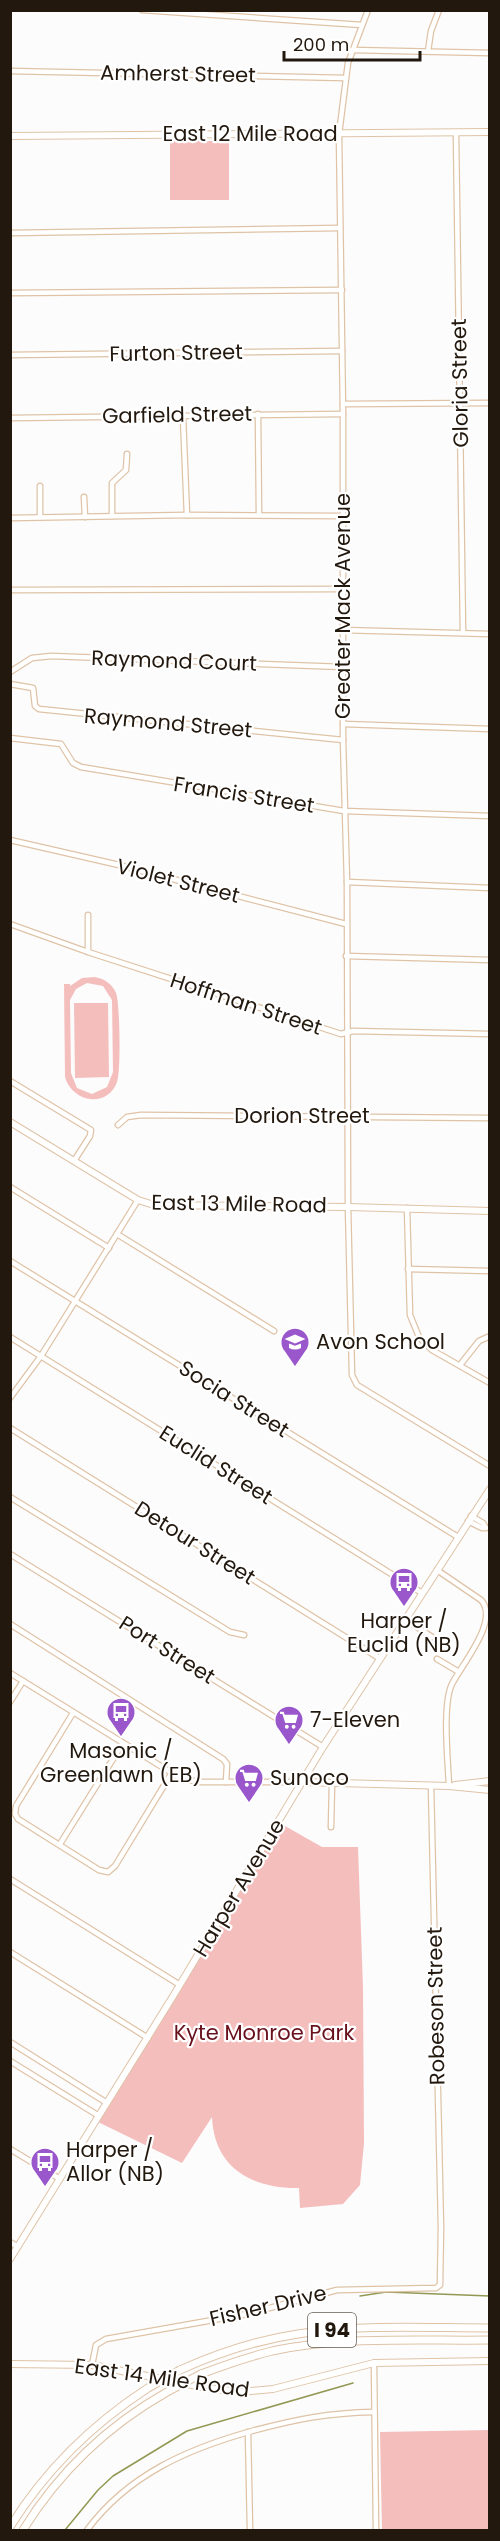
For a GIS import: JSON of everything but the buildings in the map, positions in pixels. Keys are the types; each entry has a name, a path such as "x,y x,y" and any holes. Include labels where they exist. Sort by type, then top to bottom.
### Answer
{"highway":[{"name":"I 94","path":"10,2527 35,2490 67,2452 111,2412 180,2370 242,2346 309,2332 489,2328"},
{"name":"I 94","path":"23,2530 48,2494 89,2447 139,2408 201,2374 258,2355 310,2345 363,2341 489,2340"}],"main road":[{"name":"East 12 Mile Road","path":"10,136 489,132"},
{"name":"East 13 Mile Road","path":"10,1122 138,1200 162,1206 348,1207 489,1211"},
{"name":"Harper Avenue","path":"10,2259 148,2038 323,1747 489,1489"},
{"path":"449,1786 472,1781 489,1781"},
{"path":"302,1782 449,1786 489,1791"},
{"name":"East 14 Mile Road","path":"10,2364 92,2365 240,2392 282,2387 374,2363 489,2361"}],"street":[{"path":"142,10 362,25"},
{"name":"Greater Mack Avenue","path":"369,10 352,50 345,78 339,134 343,404 342,667 347,882 346,1033 353,1381 489,1466"},
{"path":"428,51 431,31 439,10"},
{"path":"352,50 489,53"},
{"name":"Amherst Street","path":"10,71 345,78"},
{"name":"Gloria Street","path":"456,133 463,633"},
{"path":"10,233 340,228"},
{"path":"10,293 342,290"},
{"name":"Furton Street","path":"10,355 342,351"},
{"path":"343,404 489,403"},
{"path":"258,414 259,514"},
{"name":"Garfield Street","path":"10,418 343,414"},
{"path":"183,417 187,514"},
{"path":"112,516 112,483 126,470 127,454"},
{"path":"40,486 40,517"},
{"path":"84,497 85,517"},
{"path":"10,518 187,514 342,516"},
{"path":"10,590 342,589"},
{"path":"342,630 489,634"},
{"name":"Raymond Court","path":"10,672 32,658 51,656 342,667"},
{"name":"Raymond Street","path":"10,684 33,688 35,706 39,709 343,740"},
{"path":"343,724 489,729"},
{"name":"Francis Street","path":"10,738 61,744 73,763 81,767 344,812 489,816"},
{"name":"Violet Street","path":"10,840 119,865 346,924"},
{"path":"347,882 489,888"},
{"path":"87,952 88,915"},
{"name":"Hoffman Street","path":"10,924 87,952 341,1034 353,1031 489,1034"},
{"path":"346,956 489,960"},
{"path":"10,1081 91,1130 90,1136 74,1161"},
{"name":"Dorion Street","path":"118,1125 122,1120 132,1116 489,1118"},
{"path":"10,1187 109,1248"},
{"path":"10,1398 41,1356 138,1200"},
{"path":"407,1208 409,1308 415,1329 432,1350 489,1383"},
{"path":"117,1234 274,1331"},
{"name":"Socia Street","path":"10,1261 458,1538"},
{"path":"408,1269 489,1271"},
{"path":"460,1365 479,1341 489,1336"},
{"name":"Euclid Street","path":"10,1337 422,1593"},
{"name":"Detour Street","path":"10,1428 379,1658"},
{"path":"10,1497 230,1632 244,1635"},
{"path":"470,1518 488,1526"},
{"name":"Port Street","path":"10,1554 323,1747"},
{"path":"437,1570 481,1600 488,1608 489,1618 486,1630 449,1689 447,1698 449,1786"},
{"path":"405,1619 432,1637"},
{"path":"10,1624 223,1759 227,1764 226,1782"},
{"path":"437,1659 459,1672"},
{"path":"10,1673 171,1774 191,1782 302,1782"},
{"path":"10,1702 23,1681"},
{"path":"73,1713 15,1810 18,1819 99,1870 111,1870 171,1774"},
{"path":"60,1844 123,1743"},
{"path":"331,1827 332,1784"},
{"name":"Robeson Street","path":"431,1786 441,2227"},
{"path":"10,1879 180,1985"},
{"path":"10,1952 148,2038"},
{"path":"10,2042 107,2103"},
{"path":"10,2061 99,2116"},
{"path":"10,2149 60,2179"},
{"name":"Fisher Drive","path":"92,2365 96,2345 106,2339 247,2314 332,2290 436,2288 441,2282 441,2227"},
{"path":"10,2242 18,2247"},
{"path":"374,2363 376,2530"},
{"path":"87,2530 116,2498 156,2468 192,2450 313,2415 374,2412"},
{"path":"248,2432 250,2530"}],"green space":[{"path":"170,141 229,141 229,200 170,200"},
{"path":"95,977 105,981 116,993 117,999 119,1065 117,1082 112,1091 98,1099 82,1097 69,1086 65,1077 64,984 70,984 70,986 82,978","holes":["87,983 103,986 112,1000 113,1072 107,1087 92,1094 77,1088 71,1073 70,1000 76,989"]},
{"path":"74,1003 108,1003 109,1077 75,1078"},
{"name":"Kyte Monroe Park","path":"278,1822 322,1847 358,1847 363,1988 364,2143 360,2185 343,2204 300,2208 299,2188 265,2184 238,2172 220,2149 214,2134 212,2117 182,2163 96,2121"},
{"path":"489,2430 489,2530 382,2530 380,2432"}],"waterway":[{"path":"360,2296 386,2292 490,2296"},
{"path":"65,2530 98,2490 113,2476 187,2431 353,2383"}],"place":[{"name":"Avon School","path":"295,1368"},
{"name":"Harper / Euclid (NB)","path":"404,1608"},
{"name":"Masonic / Greenlawn (EB)","path":"121,1738"},
{"name":"7-Eleven","path":"289,1746"},
{"name":"Sunoco","path":"249,1804"},
{"name":"Harper / Allor (NB)","path":"45,2188"}]}
